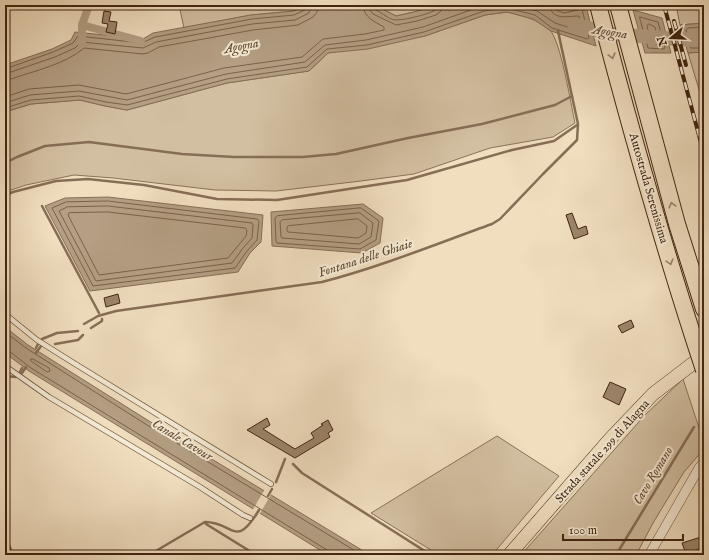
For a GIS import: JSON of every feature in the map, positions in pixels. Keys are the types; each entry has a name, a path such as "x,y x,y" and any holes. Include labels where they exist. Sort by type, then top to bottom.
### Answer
{"highway":[{"name":"Autostrada Serenissima","path":"598,5 651,198 683,306 704,370"},
{"name":"Autostrada Serenissima","path":"618,5 677,224 704,309"}],"main road":[{"name":"Strada statale 299 di Alagna","path":"509,555 610,439 653,394 704,356"}],"street":[{"path":"649,555 699,468 704,462"}],"lane":[{"path":"5,314 37,340 271,484"},
{"path":"5,366 49,397 200,486 243,515 250,518"}],"shaded area":[{"path":"179,5 307,5 294,11 251,15 184,28"},
{"path":"375,5 439,5 396,16"},
{"path":"676,5 704,5 704,23 680,25"},
{"path":"507,12 530,18 545,26 550,30 558,47 575,123 553,137 490,148 414,174 276,191 215,190 74,175 26,185 5,192 5,112 31,104 80,100 127,110 227,83 309,71 328,53 425,36 485,15"},
{"path":"704,52 704,106 688,53"},
{"path":"683,379 704,443 704,449 684,472 653,523 636,555 521,555 645,415"},
{"path":"497,436 559,476 492,555 439,555 371,513"}],"water":[{"path":"307,5 375,5 396,16 439,5 553,5 564,9 586,6 596,46 551,31 533,19 507,12 485,15 425,36 368,49 328,53 309,71 227,83 127,110 80,100 31,104 5,112 5,65 52,49 71,40 75,32 143,39 153,33 251,15 294,11"},
{"path":"633,10 662,18 671,53 645,53"},
{"path":"704,23 704,52 688,53 680,25"},
{"path":"108,197 263,215 261,242 250,253 238,272 90,291 45,206 65,198"},
{"path":"363,204 383,218 380,243 362,253 272,246 271,212"},
{"path":"5,327 28,345 149,421 370,555 328,555 29,371 5,353"}],"pier":[{"path":"265,489 272,493 259,515 252,511"}],"building":[{"path":"104,11 111,12 109,21 117,22 115,34 106,32 108,24 102,23"},
{"path":"572,213 578,229 586,226 588,234 574,239 566,215"},
{"path":"118,294 120,303 106,307 104,298"},
{"path":"631,320 634,327 622,333 618,326"},
{"path":"610,382 626,389 619,405 603,397"},
{"path":"267,418 270,425 263,429 295,449 314,438 311,433 328,420 333,430 328,433 330,437 295,458 247,430"},
{"path":"704,536 704,547 686,554 682,543"}],"waterway":[{"path":"82,44 82,25 89,5"},
{"name":"Agogna","path":"574,24 611,34 692,40 704,39"},
{"path":"82,25 141,41"},
{"name":"Fontana delle Ghiaie","path":"84,324 98,316 116,311 322,282 387,262 492,224 500,219 577,140 578,124 558,31"},
{"path":"5,163 45,146 89,142 182,154 234,157 303,157 336,154 482,124 555,105 572,96"},
{"path":"5,195 56,181 88,179 144,185 217,199 277,200 407,180 512,150 554,141 577,125"},
{"path":"42,206 99,313"},
{"path":"91,328 102,321 102,319"},
{"name":"Fontana delle Ghiaie","path":"42,339 57,333 78,331"},
{"path":"55,344 78,340 83,335"},
{"name":"Fontana delle Ghiaie","path":"36,348 38,344"},
{"name":"Fontana delle Ghiaie","path":"36,353 41,346"},
{"name":"Fontana delle Ghiaie","path":"22,373 26,367"},
{"name":"Fontana delle Ghiaie","path":"20,372 22,368"},
{"name":"Fontana delle Ghiaie","path":"5,376 16,377"},
{"name":"Cavo Romano","path":"616,555 694,427"},
{"path":"276,482 285,459"},
{"path":"293,464 302,473 431,555"},
{"path":"268,496 272,489"},
{"path":"149,555 205,522 215,523 234,531 245,529 259,510"},
{"path":"205,522 256,555"},
{"name":"Fontana delle Ghiaie","path":"5,535 13,555"}],"railway":[{"path":"664,5 704,154"},
{"path":"674,21 686,65"}],"water label":[{"name":"Canale Cavour","path":"183,439"}]}
